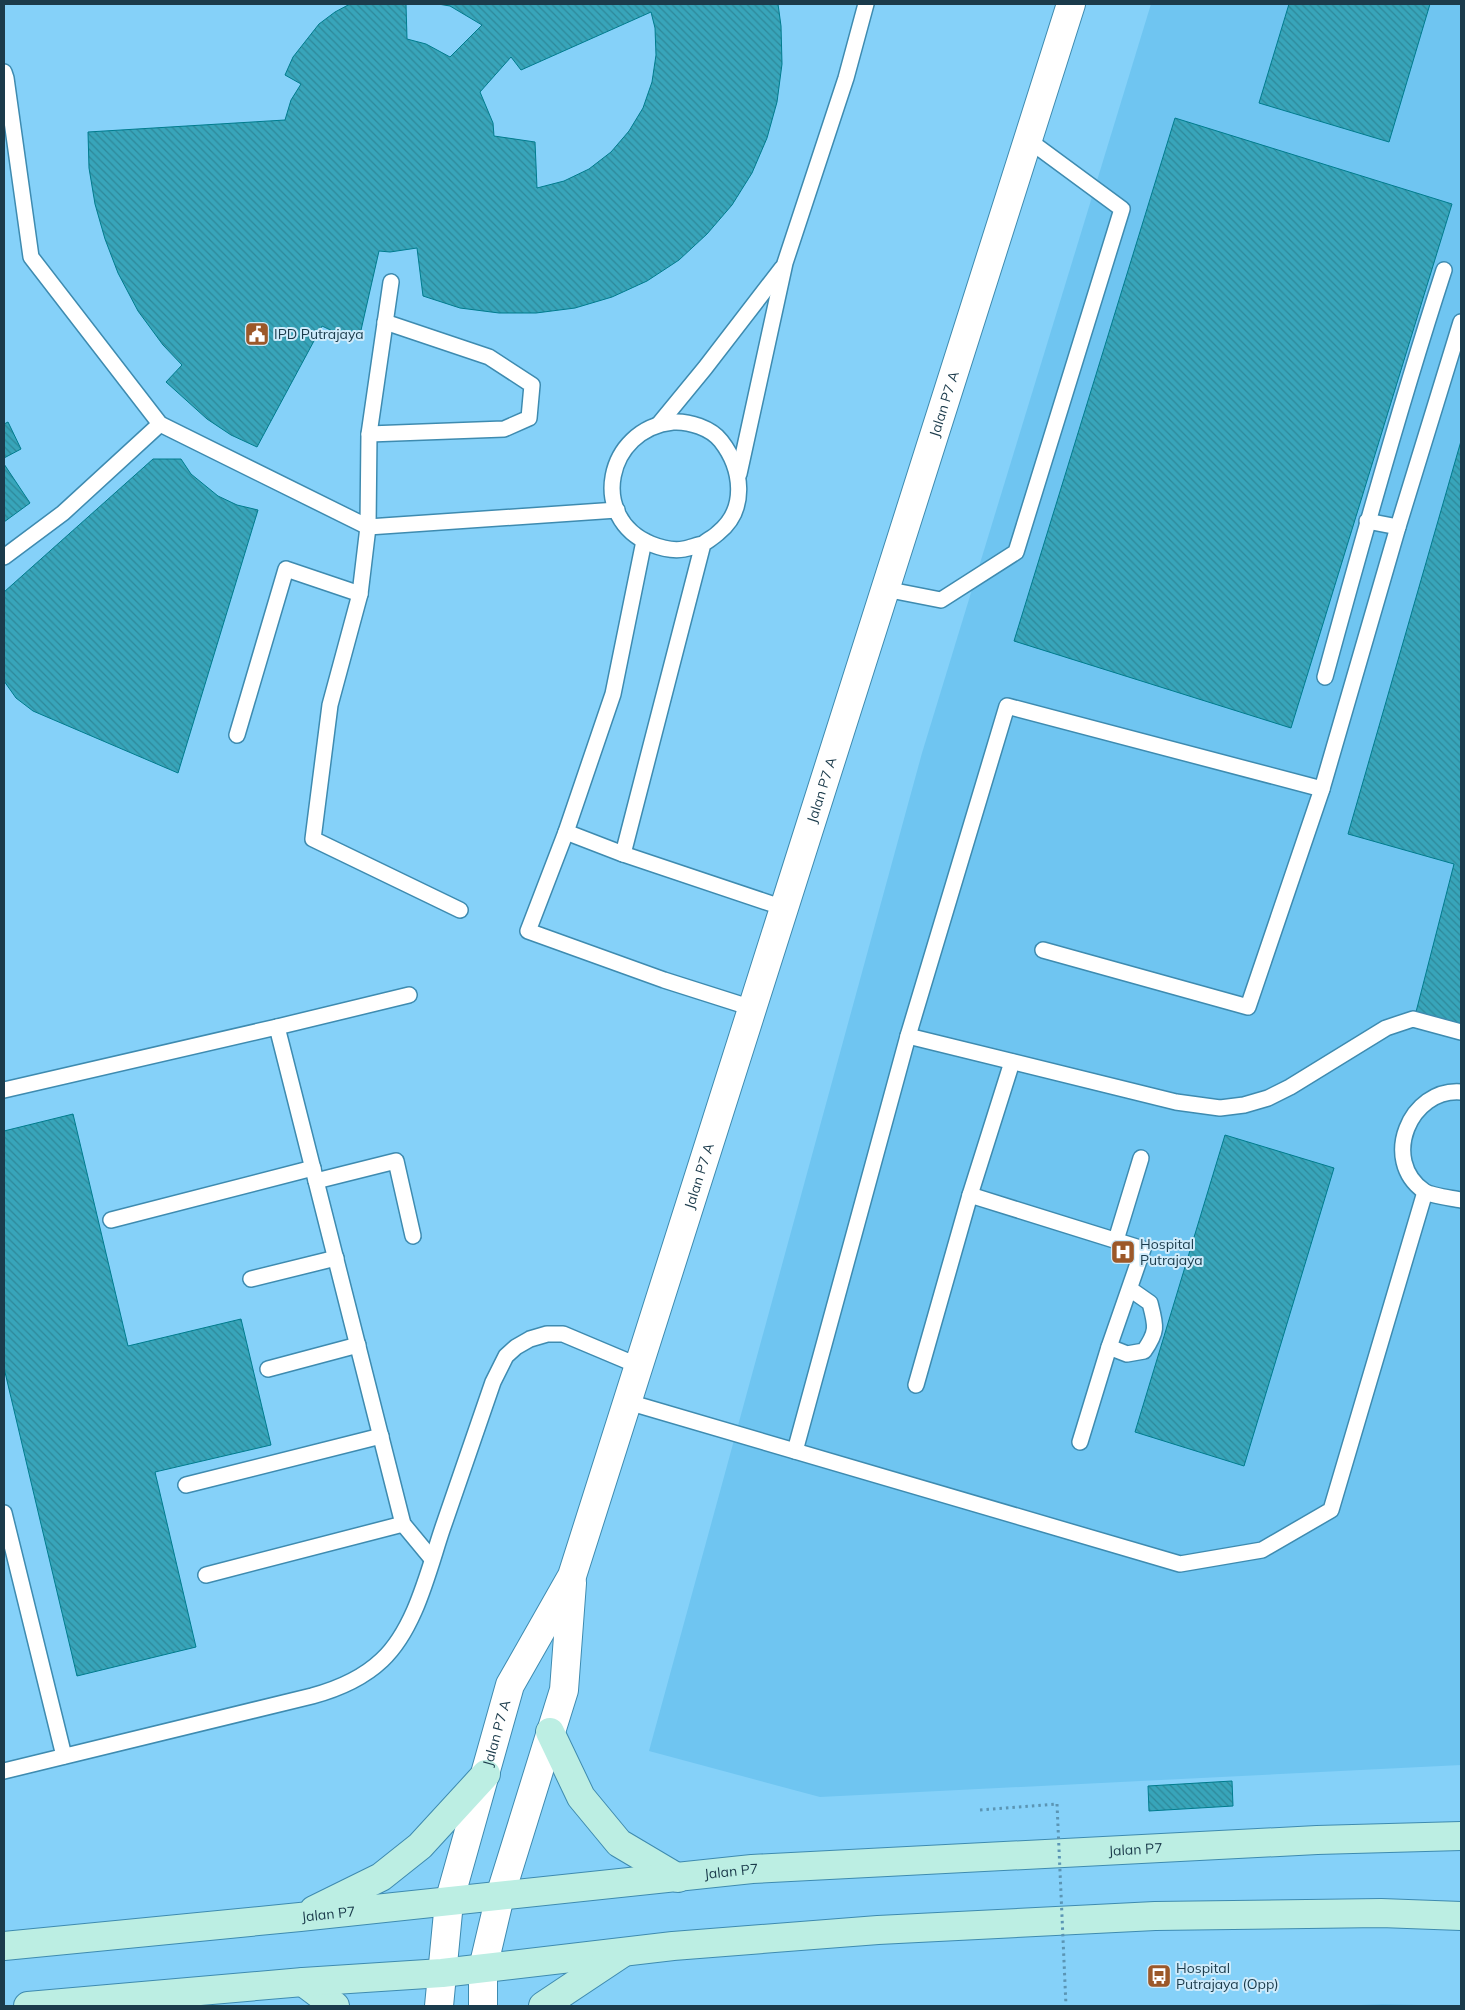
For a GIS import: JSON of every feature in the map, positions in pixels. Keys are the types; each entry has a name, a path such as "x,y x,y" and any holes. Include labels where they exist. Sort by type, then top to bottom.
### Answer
{"main road":[{"path":"550,1732 581,1797 619,1844 678,1878"},
{"path":"300,1917 381,1876 420,1846 486,1774"},
{"name":"Jalan P7","path":"4,1946 449,1902 752,1869 1317,1840 1461,1836"},
{"path":"28,2006 303,1982 442,1973 626,1951 878,1930 1155,1916 1381,1913 1461,1916"},
{"path":"543,2006 626,1951"},
{"path":"303,1982 335,2006"}],"street":[{"name":"Jalan P7 A","path":"438,2006 449,1902 510,1685 572,1576 1071,4"},
{"name":"Jalan P7 A","path":"483,2006 483,1968 500,1896 564,1690 572,1576"}],"lane":[{"path":"739,476 732,456 719,439 701,427 680,422 659,424 639,433 624,449 615,468 612,490 617,510 628,528 644,541 663,548 683,549 702,544 720,532 732,516 739,497 739,476 785,263 846,78 866,4"},
{"path":"4,72 31,257 160,424 368,527 617,510"},
{"path":"885,589 941,600 1016,552 1122,209 1028,139"},
{"path":"659,424 705,368 785,263"},
{"path":"1325,677 1367,521 1444,270"},
{"path":"391,282 369,434 368,527 360,594 330,705 313,839 460,910"},
{"path":"369,434 504,429 529,418 532,385 489,357 385,322"},
{"path":"1043,950 1248,1007 1322,789 1398,527 1461,322"},
{"path":"4,557 64,513 160,424"},
{"path":"1367,521 1398,527"},
{"path":"644,541 612,694 566,832 528,931 664,980 752,1008"},
{"path":"623,854 702,544"},
{"path":"237,735 286,569 360,594"},
{"path":"795,1451 908,1036 1007,706 1322,789"},
{"path":"566,832 623,854 784,908"},
{"path":"4,1090 409,995"},
{"path":"908,1036 1176,1102 1220,1108 1244,1105 1268,1098 1386,1028 1399,1023 1413,1019 1461,1032"},
{"path":"277,1027 403,1524 432,1559"},
{"path":"916,1384 970,1195 1012,1062"},
{"path":"1461,1092 1441,1094 1427,1101 1417,1110 1409,1122 1404,1137 1403,1152 1406,1167 1414,1181 1425,1192 1461,1200"},
{"path":"1116,1240 1141,1158"},
{"path":"111,1220 315,1174 396,1162 414,1236"},
{"path":"628,1402 1180,1564 1262,1550 1331,1510 1425,1192"},
{"path":"970,1195 1144,1249 1109,1348 1080,1442"},
{"path":"251,1279 336,1258"},
{"path":"1109,1348 1127,1354 1144,1351 1153,1338 1156,1324 1150,1303 1130,1289"},
{"path":"4,1771 312,1696 337,1689 353,1681 382,1660 395,1645 414,1610 493,1382 506,1356 516,1347 530,1339 547,1334 563,1334 639,1366"},
{"path":"268,1369 358,1345"},
{"path":"186,1485 381,1436"},
{"path":"4,1513 64,1756"},
{"path":"206,1575 403,1524"}],"path":[{"path":"980,1810 1057,1804 1066,2006"}],"shaded area":[{"name":"Hospital Putrajaya","path":"1151,4 1461,4 1461,1765 820,1797 649,1751 922,753"},
{"path":"1383,2004 1461,2006 1338,2006"}],"building":[{"path":"350,4 406,4 407,39 426,44 450,57 482,25 450,6 438,4 778,4 781,26 782,64 777,102 767,138 752,173 732,205 707,234 679,260 647,281 612,297 575,308 536,313 499,313 460,308 423,296 417,248 390,252 379,251 359,339 341,335 322,326 257,447 231,435 207,419 166,382 182,365 163,345 138,311 118,273 105,239 95,204 89,168 88,132 285,120 291,100 301,84 285,75 293,57 319,24","holes":["651,12 655,28 656,55 652,82 643,108 629,131 611,152 589,169 564,181 537,188 535,142 494,136 493,123 480,92 511,57 521,70"]},
{"path":"1289,4 1430,4 1389,142 1259,103"},
{"path":"1175,118 1452,204 1291,728 1014,641"},
{"path":"8,422 21,449 4,458 4,424"},
{"path":"1461,441 1461,1025 1416,1012 1454,864 1348,834"},
{"path":"153,459 181,459 191,474 218,496 237,505 258,510 178,773 33,711 16,698 4,681 4,592"},
{"path":"4,464 30,503 4,522"},
{"path":"73,1114 128,1346 241,1319 271,1445 155,1472 196,1647 77,1676 4,1368 4,1131"},
{"path":"1225,1135 1334,1168 1244,1466 1135,1432"},
{"path":"1232,1781 1233,1806 1149,1811 1148,1786"}],"place":[{"name":"IPD Putrajaya","path":"257,334"},
{"name":"Hospital Putrajaya","path":"1123,1252"},
{"name":"Hospital Putrajaya (Opp)","path":"1159,1976"}]}
